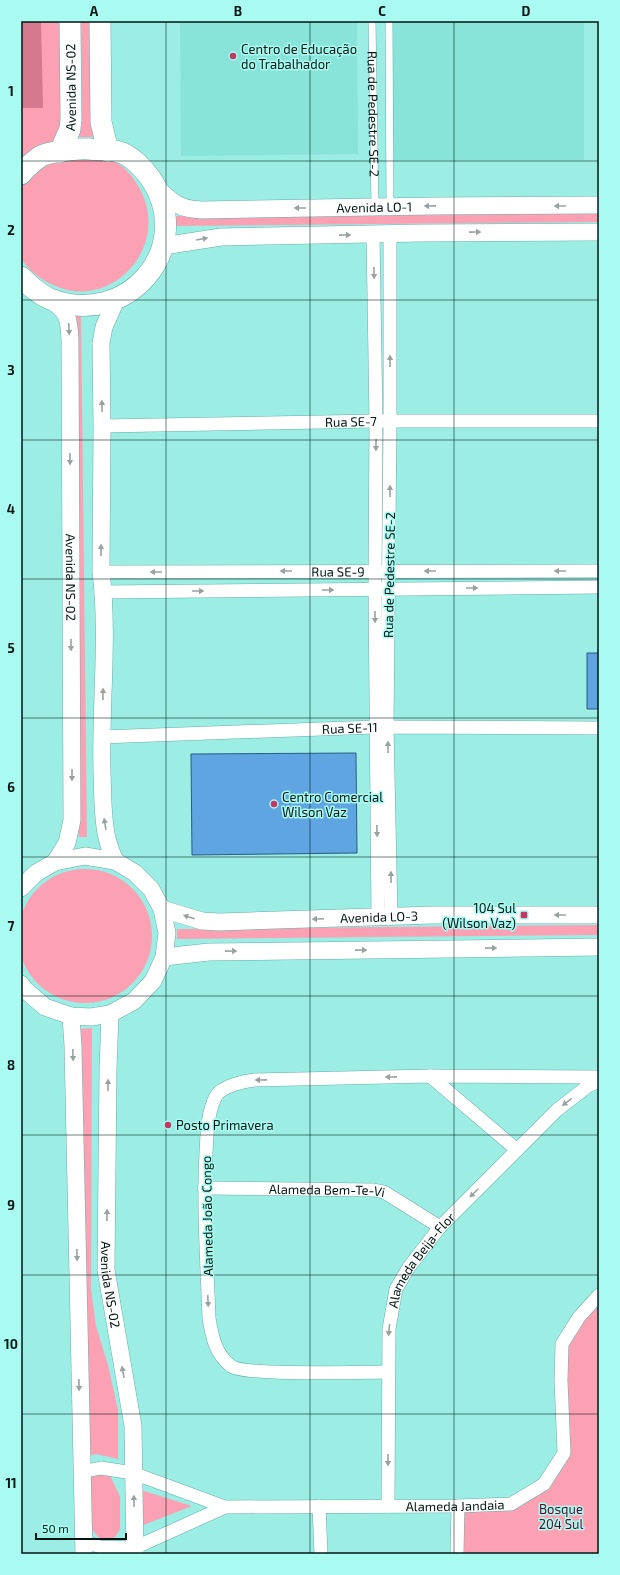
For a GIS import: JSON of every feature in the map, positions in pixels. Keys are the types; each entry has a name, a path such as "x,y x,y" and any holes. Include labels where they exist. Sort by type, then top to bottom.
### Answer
{"main road":[{"name":"Avenida NS-02","path":"60,152 70,129 71,119 70,21"},
{"path":"100,21 101,122 108,151"},
{"path":"21,174 42,155 81,148 120,152 135,161 148,174 157,188 164,207 166,226 163,246 156,263 146,278 132,291 116,300 94,306 71,305 49,298 34,289 21,277"}],"street":[{"name":"Avenida LO-1","path":"157,188 175,205 188,209 599,205"},
{"name":"Avenida LO-1","path":"163,246 221,237 599,232"},
{"name":"Rua de Pedestre SE-2","path":"382,234 376,421 375,590 381,727 385,916"},
{"name":"Rua de Pedestre SE-2","path":"381,727 390,571 390,422 382,234"},
{"name":"Avenida NS-02","path":"49,298 63,309 69,324 70,340 72,820 67,843 55,862"},
{"path":"115,861 107,838 104,818 101,737 103,696 103,592 101,572 102,426 100,343 104,327 116,300"},
{"name":"Rua SE-7","path":"102,426 376,421 599,421"},
{"name":"Rua SE-9","path":"101,572 599,571"},
{"name":"Rua SE-9","path":"103,592 599,587"},
{"name":"Rua SE-11","path":"101,737 381,727 599,728"},
{"path":"21,888 36,873 55,862 85,856 115,861 135,873 151,889 162,909 167,933 164,957 153,982 134,1001 110,1014 91,1017 71,1016 45,1006 24,989 21,984"},
{"name":"Avenida LO-3","path":"162,909 202,921 219,922 385,916 599,915"},
{"path":"164,957 209,952 599,947"},
{"name":"Avenida NS-02","path":"110,1014 106,1270 133,1426 135,1551"},
{"path":"71,1016 84,1547"},
{"path":"430,1076 517,1150"},
{"name":"Alameda João Congo","path":"388,1372 261,1372 232,1368 220,1356 212,1338 209,1318 204,1188 207,1130 212,1108 217,1095 228,1087 244,1081 254,1080 430,1076 599,1077"},
{"name":"Alameda Beija-Flor","path":"388,1506 389,1329 396,1289 409,1267 440,1228 557,1110 588,1086 599,1081"},
{"name":"Alameda Bem-Te-Vi","path":"204,1188 374,1190 384,1192 440,1228"},
{"name":"Alameda Jandaia","path":"81,1472 101,1468 133,1474 225,1507 458,1506 511,1504 544,1484 564,1453 561,1380 562,1344 579,1317 599,1295"},
{"path":"319,1506 321,1554"},
{"path":"457,1554 458,1506"},
{"name":"Alameda Jandaia","path":"84,1547 100,1547 135,1551 225,1507"}],"lane":[{"name":"Rua de Pedestre SE-2","path":"372,21 383,207"},
{"name":"Rua de Pedestre SE-2","path":"383,207 389,21"}],"shaded area":[{"path":"21,21 41,21 43,108 21,108"},
{"path":"357,21 358,154 181,156 180,23"},
{"path":"392,23 584,23 584,160 392,160"}],"green space":[{"path":"21,21 62,21 63,123 57,140 21,166"},
{"path":"81,21 90,21 94,137 78,137 82,109"},
{"path":"94,154 114,161 133,177 147,207 148,229 143,250 131,268 115,282 96,290 74,291 51,284 42,279 30,270 21,258 21,186 30,173 50,159"},
{"path":"599,212 599,222 167,226 167,216"},
{"path":"74,313 81,313 87,837 79,837"},
{"path":"78,869 92,869 111,874 133,888 147,910 151,923 151,949 147,962 133,984 111,998 92,1003 78,1003 59,998 37,984 23,962 18,943 18,929 23,910 37,888 59,874"},
{"path":"599,925 599,935 177,939 177,929"},
{"path":"92,1028 91,1289 96,1326 108,1365 118,1410 118,1459 96,1454 86,1457 80,1029"},
{"name":"Bosque 204 Sul","path":"599,1295 599,1554 457,1554 458,1506 511,1504 544,1484 564,1453 562,1344"},
{"path":"95,1471 109,1473 120,1497 120,1530 115,1537 104,1541 97,1536 91,1528 89,1478"},
{"path":"141,1490 192,1506 141,1526"}],"building":[{"path":"587,653 599,653 599,709 587,709"},
{"name":"Centro Comercial Wilson Vaz","path":"356,753 357,853 192,855 191,754"}],"place":[{"name":"Centro de Educação do Trabalhador","path":"233,56"},
{"name":"Centro Comercial Wilson Vaz","path":"274,804"},
{"name":"104 Sul (Wilson Vaz)","path":"524,915"},
{"name":"Posto Primavera","path":"168,1125"}]}
